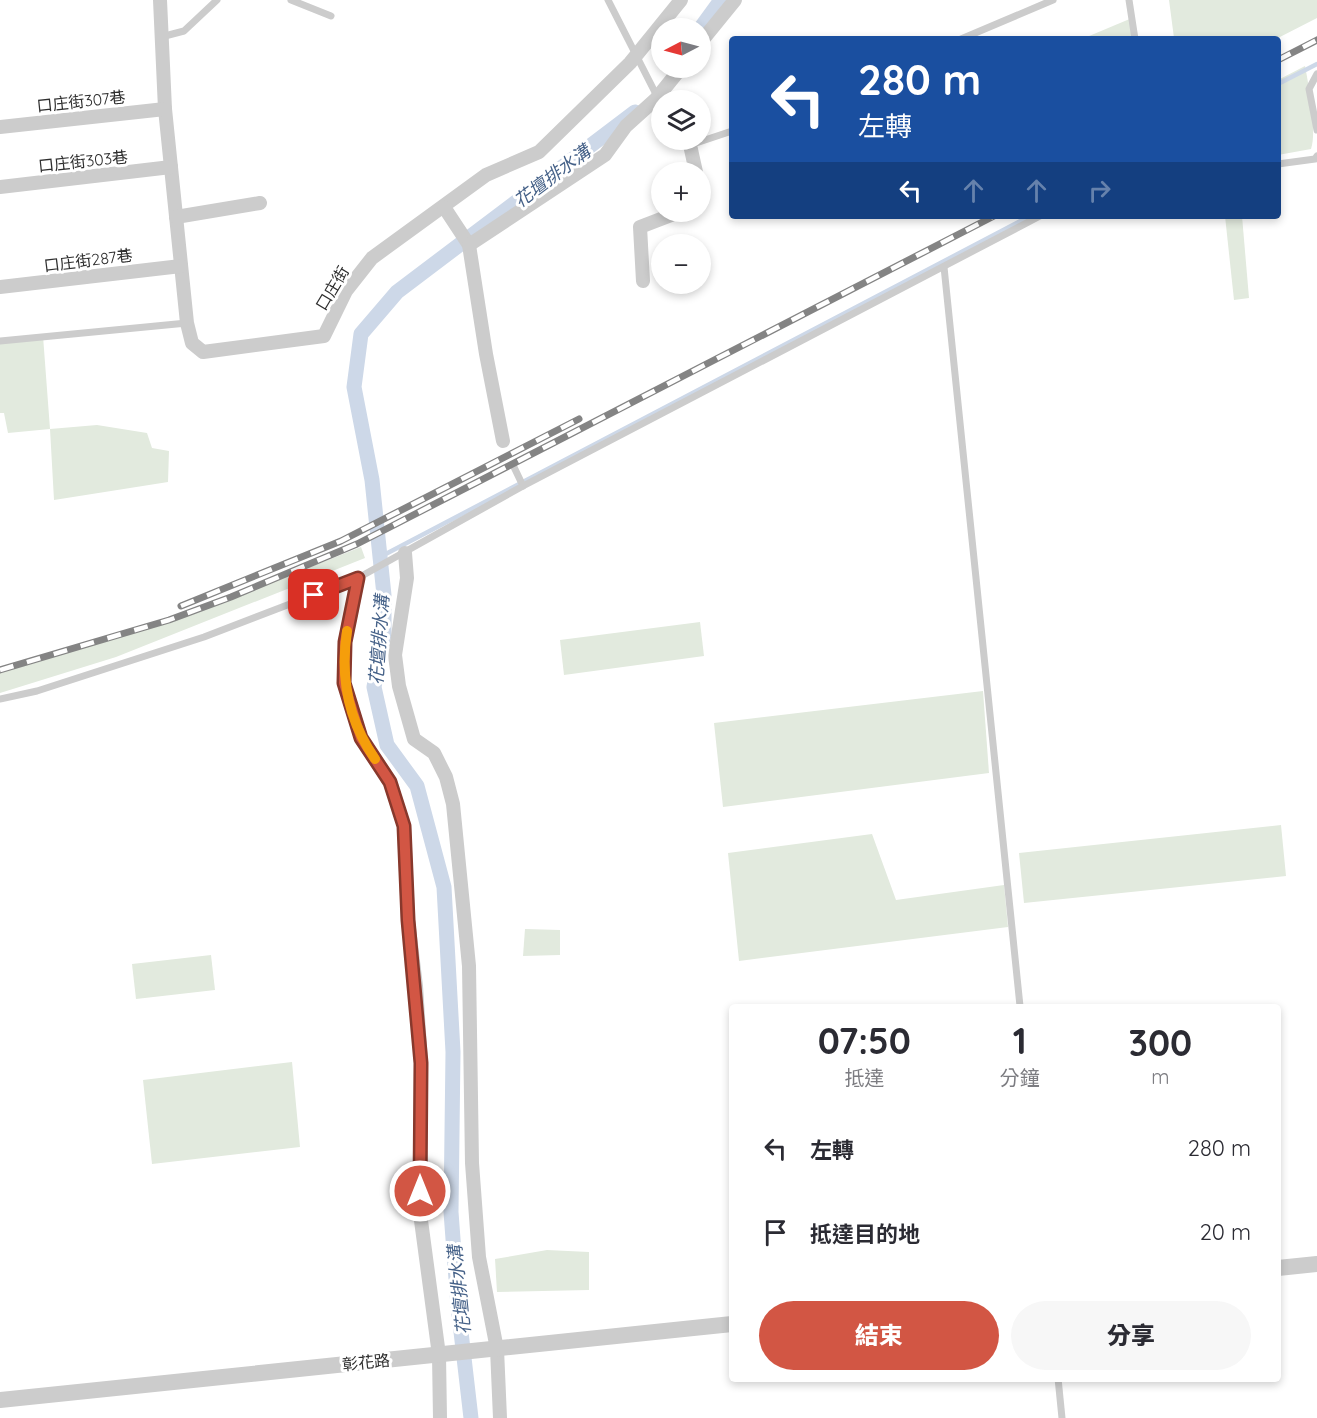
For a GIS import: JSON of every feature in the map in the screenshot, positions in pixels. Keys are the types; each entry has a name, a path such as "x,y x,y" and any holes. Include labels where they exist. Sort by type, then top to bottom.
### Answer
{"street":[{"name":"口庄街","path":"160,0 165,109 181,266 192,344 203,352 324,336 346,291 372,258 447,211 486,175 539,152 636,55 681,0"},
{"path":"711,30 735,0"},
{"name":"口庄街307巷","path":"0,127 165,109"},
{"path":"467,242 605,155 626,126 651,109"},
{"name":"口庄街303巷","path":"0,187 171,167"},
{"path":"176,217 260,203"},
{"path":"447,211 467,242 503,441"},
{"path":"643,281 640,227 653,222"},
{"name":"口庄街287巷","path":"0,287 181,266"},
{"path":"400,556 407,578 395,656 399,686 414,738 434,753 446,777 453,804 469,966 472,1163 479,1257 497,1349 500,1418"},
{"path":"361,577 345,642 344,683 361,738 390,782 404,826 408,920 421,1063 420,1213 444,1354 440,1418"},
{"path":"1281,1268 1317,1264"},
{"name":"彰花路","path":"0,1400 729,1324"}],"lane":[{"path":"161,37 184,31 217,0"},
{"path":"291,0 331,16"},
{"path":"608,0 653,90"},
{"path":"968,36 1053,0"},
{"path":"1129,0 1135,36"},
{"path":"1317,74 1309,89 1317,130"},
{"path":"711,136 729,131"},
{"path":"1281,164 1315,159 1317,156"},
{"path":"0,699 37,691 204,638 361,577 523,486 1035,219"},
{"path":"944,267 1020,1004"},
{"path":"0,341 188,323"},
{"path":"513,465 523,486"},
{"path":"1058,1382 1062,1418"}],"shaded area":[{"path":"1169,0 1317,0 1317,18 1281,36 1174,36"},
{"path":"1132,18 1135,36 1089,36"},
{"path":"1305,66 1313,120 1311,149 1281,154 1281,78"},
{"path":"1225,219 1242,219 1249,298 1234,300"},
{"path":"43,336 50,429 8,433 4,413 0,413 0,341"},
{"path":"97,425 147,433 152,448 169,451 168,482 54,500 50,429"},
{"path":"361,547 365,558 116,657 0,693 0,673 201,610"},
{"path":"700,622 704,656 564,675 560,640"},
{"path":"983,691 989,773 723,807 714,723"},
{"path":"1281,825 1286,876 1024,903 1019,853"},
{"path":"872,834 896,900 1004,885 1008,927 739,961 728,853"},
{"path":"525,929 560,930 560,955 523,956"},
{"path":"211,955 215,990 136,999 132,964"},
{"path":"292,1062 300,1147 152,1164 143,1080"},
{"path":"547,1250 589,1252 589,1290 497,1292 495,1259"}],"waterway":[{"name":"花壇排水溝","path":"708,18 721,0"},
{"path":"1281,82 1317,64"},
{"name":"花壇排水溝","path":"471,1418 458,1306 451,1212 453,1052 444,887 417,786 387,745 374,687 384,634 384,595 372,480 354,387 361,334 397,292 635,112"},
{"path":"380,557 1024,219"}],"railway":[{"path":"1281,58 1317,40"},
{"path":"0,670 169,620 231,597 357,544 988,219"},
{"path":"181,606 341,541 579,419"}],"slow traffic":[{"path":"347,631 344,683 361,738 375,759"}],"route":[{"path":"314,595 358,578 351,603 345,642 344,683 361,738 390,782 404,826 408,920 416,986 421,1063 420,1191"}]}
